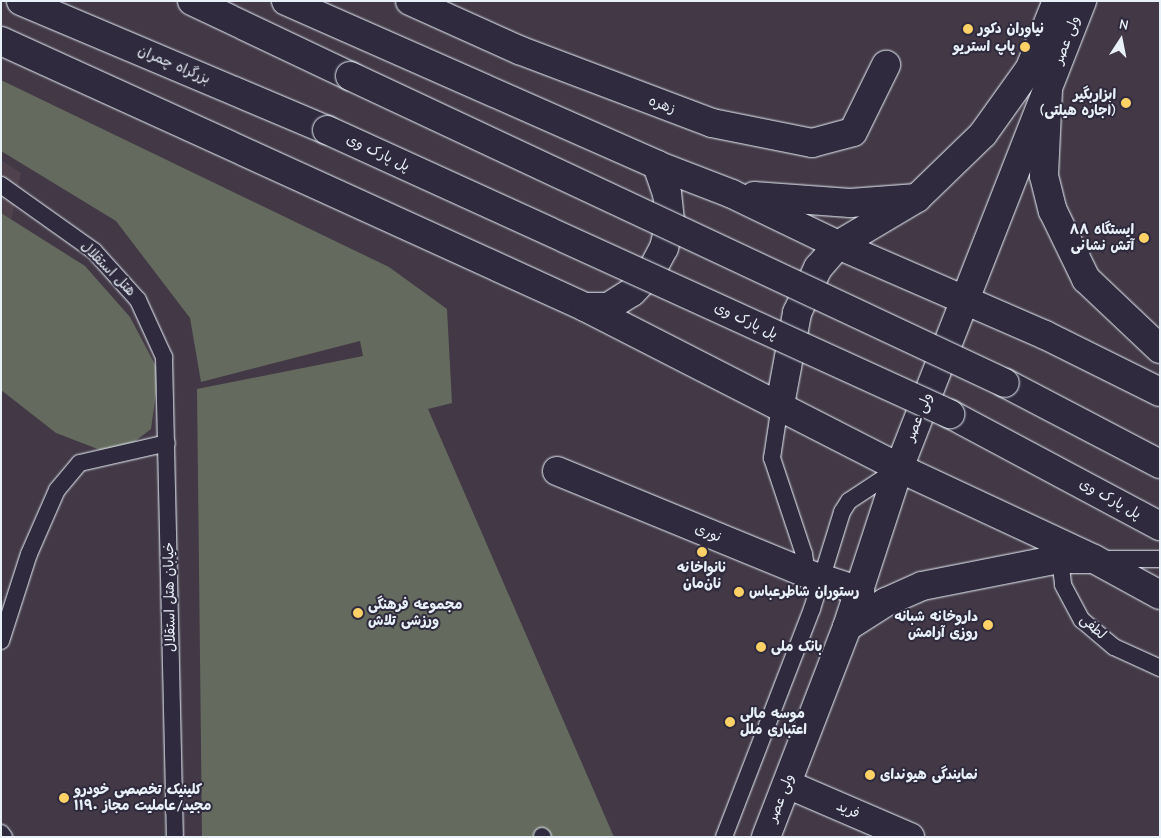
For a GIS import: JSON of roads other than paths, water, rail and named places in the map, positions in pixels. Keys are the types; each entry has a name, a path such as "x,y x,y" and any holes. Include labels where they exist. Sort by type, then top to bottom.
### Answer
{"main road":[{"name":"بزرگراه چمران","path":"21,1 326,130"},
{"path":"192,1 1005,383 1160,464"},
{"path":"286,1 657,165 732,194 838,245 966,300 1160,392"},
{"name":"زهره","path":"410,1 519,50 694,116 812,143 852,132 886,65"},
{"name":"ولی عصر","path":"780,405 797,313 818,268 838,245 917,198 983,134 1030,68 1057,1"},
{"name":"ولی عصر","path":"766,837 860,591 899,468 1082,1"},
{"path":"1,41 585,307 780,405 899,468 1094,559 1160,595"},
{"path":"1048,90 1044,176 1052,211 1086,279 1160,349"},
{"name":"پل پارک وی","path":"326,130 950,414 1160,526"},
{"path":"585,307 608,307 632,292 651,272 664,248 670,222 668,203 657,165"},
{"path":"732,194 801,202 917,198"},
{"name":"نوری","path":"557,471 814,576 860,591"},
{"path":"847,627 886,602 922,586 1060,559 1094,559"},
{"name":"فرید","path":"787,784 910,837"}],"lane":[{"name":"هتل استقلال","path":"1,185 94,251 138,300 164,357"},
{"name":"خیابان هتل استقلال","path":"164,357 175,837"},
{"path":"780,405 772,458 814,576"},
{"path":"1,641 29,554 56,490 80,463 167,443"},
{"path":"724,837 812,609 814,576 849,501 899,468"},
{"name":"لطفی","path":"1060,559 1063,585 1082,620 1114,646 1160,668"},
{"path":"1094,559 1160,559"},
{"path":"1,833 4,837"}],"place":[{"name":"نیاوران دکور","path":"968,29"},
{"name":"پاپ استریو","path":"1025,47"},
{"name":"ابزاربگیر (اجاره هیلتی)","path":"1126,103"},
{"name":"ایستگاه ۸۸ آتش نشانی","path":"1144,238"},
{"name":"نانواخانه نان‌مان","path":"702,552"},
{"name":"رستوران شاطرعباس","path":"739,592"},
{"name":"مجموعه فرهنگی ورزشی تلاش","path":"358,613"},
{"name":"داروخانه شبانه روزی آرامش","path":"988,625"},
{"name":"بانک ملی","path":"761,647"},
{"name":"موسه مالی اعتباری ملل","path":"730,722"},
{"name":"نمایندگی هیوندای","path":"870,775"},
{"name":"کلینیک تخصصی خودرو مجید/عاملیت مجاز ۱۱۹۰","path":"64,798"}]}
